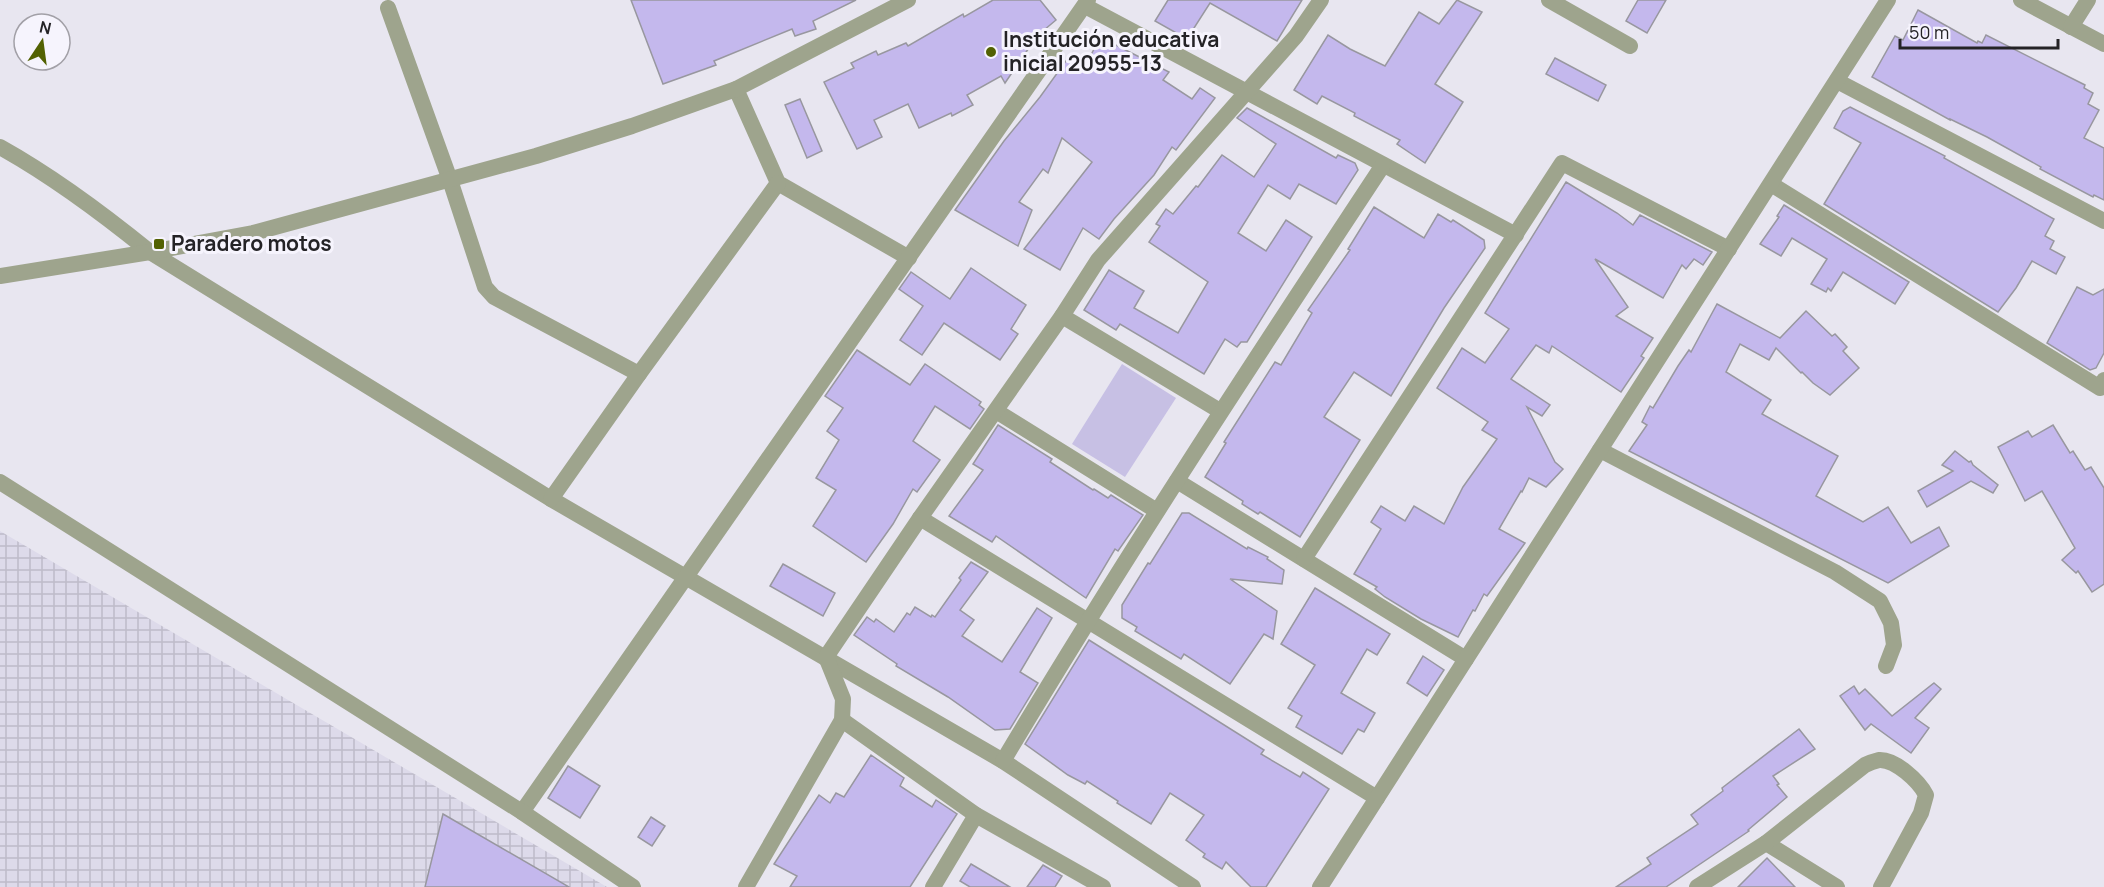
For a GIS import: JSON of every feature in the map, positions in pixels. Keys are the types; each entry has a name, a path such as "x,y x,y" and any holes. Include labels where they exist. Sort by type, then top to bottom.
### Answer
{"street":[{"path":"0,276 253,233 450,180 632,126 736,89 908,0"},
{"path":"826,657 920,518 1062,316 1098,260 1296,36 1321,0"},
{"path":"1549,0 1630,46"},
{"path":"1320,887 1888,0"},
{"path":"2021,0 2104,44"},
{"path":"2071,27 2088,0"},
{"path":"522,812 1086,3 1247,93 1515,235"},
{"path":"388,8 450,180 485,287 494,297 639,374"},
{"path":"1837,81 2104,221"},
{"path":"736,89 778,183 909,258"},
{"path":"0,147 39,169 97,209 150,252 551,499 1003,760 1193,887"},
{"path":"1304,559 1562,163 1730,249"},
{"path":"1003,760 1087,620 1383,165"},
{"path":"551,499 778,183"},
{"path":"1771,184 2100,388 2104,380"},
{"path":"1062,316 1221,411"},
{"path":"996,411 1157,511"},
{"path":"1600,450 1835,572 1880,601 1891,623 1894,645 1886,666"},
{"path":"1177,481 1467,659"},
{"path":"0,482 522,812 633,887"},
{"path":"920,518 1377,798"},
{"path":"746,887 842,720 843,699 826,657"},
{"path":"842,720 976,815 1103,887"},
{"path":"1697,887 1766,843 1865,765 1881,760 1896,765 1921,784 1926,795 1921,813 1881,887"},
{"path":"933,887 976,815"},
{"path":"1766,843 1837,887"}],"shaded area":[{"path":"1122,364 1176,398 1125,477 1072,444"},
{"path":"0,531 607,887 0,887"}],"building":[{"path":"631,0 856,0 813,21 816,29 795,36 792,29 714,61 716,65 663,84"},
{"path":"993,0 1040,0 1056,20 1037,36 1005,83 1001,76 967,95 973,105 952,116 951,113 919,128 908,104 874,120 882,137 857,149 824,82 854,68 851,63 876,51 878,55 906,43 908,46 963,14 964,17"},
{"path":"1168,0 1302,0 1277,41 1210,3 1187,39 1155,21"},
{"path":"1457,0 1482,12 1435,84 1463,102 1425,163 1397,144 1400,140 1354,116 1355,113 1322,96 1317,104 1294,90 1328,35 1385,66 1419,12 1439,24"},
{"path":"1638,0 1666,0 1647,33 1626,21"},
{"path":"1918,10 1977,43 1978,41 1982,43 1986,35 2085,85 2084,88 2093,93 2088,104 2099,110 2084,138 2104,148 2104,200 2094,195 2093,197 2040,169 2041,167 1987,137 1950,120 1872,77 1895,36 1903,40"},
{"path":"1100,37 1169,72 1163,80 1192,99 1200,88 1215,98 1176,150 1172,147 1154,175 1099,239 1083,228 1060,270 1024,249 1092,162 1062,138 1048,173 1043,169 1019,202 1032,210 1018,246 955,210 1004,141 1068,58 1083,71"},
{"path":"1555,58 1606,85 1598,101 1546,74"},
{"path":"800,99 822,151 807,158 785,105"},
{"path":"1850,107 1945,156 1944,158 2054,219 2045,236 2054,241 2050,249 2065,257 2056,274 2032,261 1998,312 1824,204 1861,143 1834,128 1843,111"},
{"path":"1247,108 1336,158 1338,155 1355,163 1358,170 1336,204 1299,184 1290,199 1268,185 1238,233 1266,251 1286,220 1312,237 1247,342 1241,342 1237,347 1225,339 1204,374 1120,324 1116,330 1084,310 1109,270 1144,291 1134,308 1178,333 1208,282 1149,242 1160,226 1156,224 1166,209 1173,214 1196,186 1198,187 1222,155 1254,177 1276,144 1237,118"},
{"path":"1566,182 1633,225 1640,215 1712,252 1703,265 1694,259 1686,269 1682,265 1663,298 1595,259 1628,307 1616,316 1653,338 1641,356 1644,358 1621,392 1552,346 1549,353 1536,345 1511,379 1550,405 1542,416 1527,407 1555,462 1563,469 1546,487 1529,478 1499,529 1525,543 1487,596 1484,594 1458,637 1421,619 1385,597 1375,589 1377,587 1354,574 1381,529 1371,522 1381,506 1405,521 1414,506 1444,524 1463,487 1497,439 1482,430 1488,422 1437,388 1462,348 1485,363 1509,329 1485,313"},
{"path":"1784,205 1909,282 1895,304 1843,272 1831,291 1828,288 1826,292 1811,284 1827,259 1792,238 1781,256 1760,244 1779,217 1777,216"},
{"path":"1374,207 1424,238 1438,214 1451,222 1453,220 1484,240 1485,248 1444,308 1391,396 1354,372 1324,417 1360,440 1300,537 1260,512 1258,514 1242,504 1243,501 1205,477 1226,443 1224,442 1275,362 1281,365 1312,313 1308,310 1350,250 1348,249"},
{"path":"971,268 1026,305 1011,329 1018,334 1000,360 944,323 922,355 900,340 923,306 899,289 911,272 950,299"},
{"path":"2077,287 2093,295 2104,289 2104,353 2096,368 2090,370 2047,343"},
{"path":"1717,304 1780,338 1806,311 1832,336 1835,334 1847,347 1843,351 1859,368 1830,395 1801,373 1776,348 1769,360 1740,344 1726,372 1771,400 1762,414 1838,456 1816,496 1863,522 1888,507 1911,543 1939,527 1949,546 1888,583 1629,451 1647,425 1642,422 1650,406 1653,408 1678,366 1689,350 1691,352"},
{"path":"857,350 910,385 925,364 981,402 979,405 984,409 970,429 935,406 913,441 940,460 917,492 913,489 893,524 866,562 813,526 836,490 816,478 839,440 827,431 843,408 825,396"},
{"path":"998,425 1052,459 1050,462 1093,490 1108,498 1111,495 1143,515 1118,551 1115,549 1086,598 996,536 992,542 949,516 983,470 973,464"},
{"path":"2053,425 2070,453 2073,451 2085,470 2091,467 2104,488 2104,584 2092,592 2078,571 2076,573 2062,560 2075,548 2042,491 2025,501 1998,447 2028,431 2032,437"},
{"path":"1955,451 1969,462 1971,461 1998,485 1993,493 1971,481 1927,507 1918,491 1953,471 1942,465"},
{"path":"1182,513 1189,513 1247,549 1248,547 1268,557 1267,559 1284,570 1282,584 1230,579 1277,611 1273,639 1264,634 1230,684 1184,654 1181,659 1135,631 1137,627 1122,618 1122,605"},
{"path":"971,562 988,572 960,610 974,620 962,636 1002,662 1037,608 1052,618 1020,672 1038,683 1010,729 995,730 948,697 896,666 897,664 854,635 867,617 874,622 876,619 894,632 907,613 910,615 915,607 935,617"},
{"path":"783,564 835,593 823,616 770,586"},
{"path":"1315,588 1390,634 1377,655 1367,649 1341,693 1375,713 1364,732 1358,729 1342,754 1296,727 1302,716 1288,708 1315,665 1281,644"},
{"path":"1089,640 1264,750 1261,754 1300,777 1303,772 1329,789 1266,887 1251,887 1226,862 1222,869 1203,857 1205,854 1186,840 1204,815 1170,793 1151,824 1087,781 1085,784 1068,775 1025,744"},
{"path":"1423,656 1444,670 1427,696 1407,683"},
{"path":"1934,683 1941,689 1915,718 1929,728 1911,753 1871,724 1865,730 1840,696 1854,686 1859,694 1865,689 1892,716"},
{"path":"1799,729 1815,749 1773,776 1787,797 1749,831 1666,887 1616,887 1651,864 1647,858 1698,824 1691,815 1723,791 1722,788"},
{"path":"871,755 904,778 900,786 932,807 936,800 957,814 910,887 790,887 797,876 774,864 819,795 830,803 836,793 844,797"},
{"path":"568,766 600,786 580,818 548,798"},
{"path":"443,814 569,887 425,887"},
{"path":"651,817 665,826 652,846 638,837"},
{"path":"1767,858 1795,887 1738,887"},
{"path":"971,864 1010,887 970,887 960,881"},
{"path":"1043,865 1062,876 1055,887 1027,887"}],"place":[{"name":"Institución educativa inicial 20955-13","path":"991,52"},
{"name":"Paradero motos","path":"159,244"}]}
